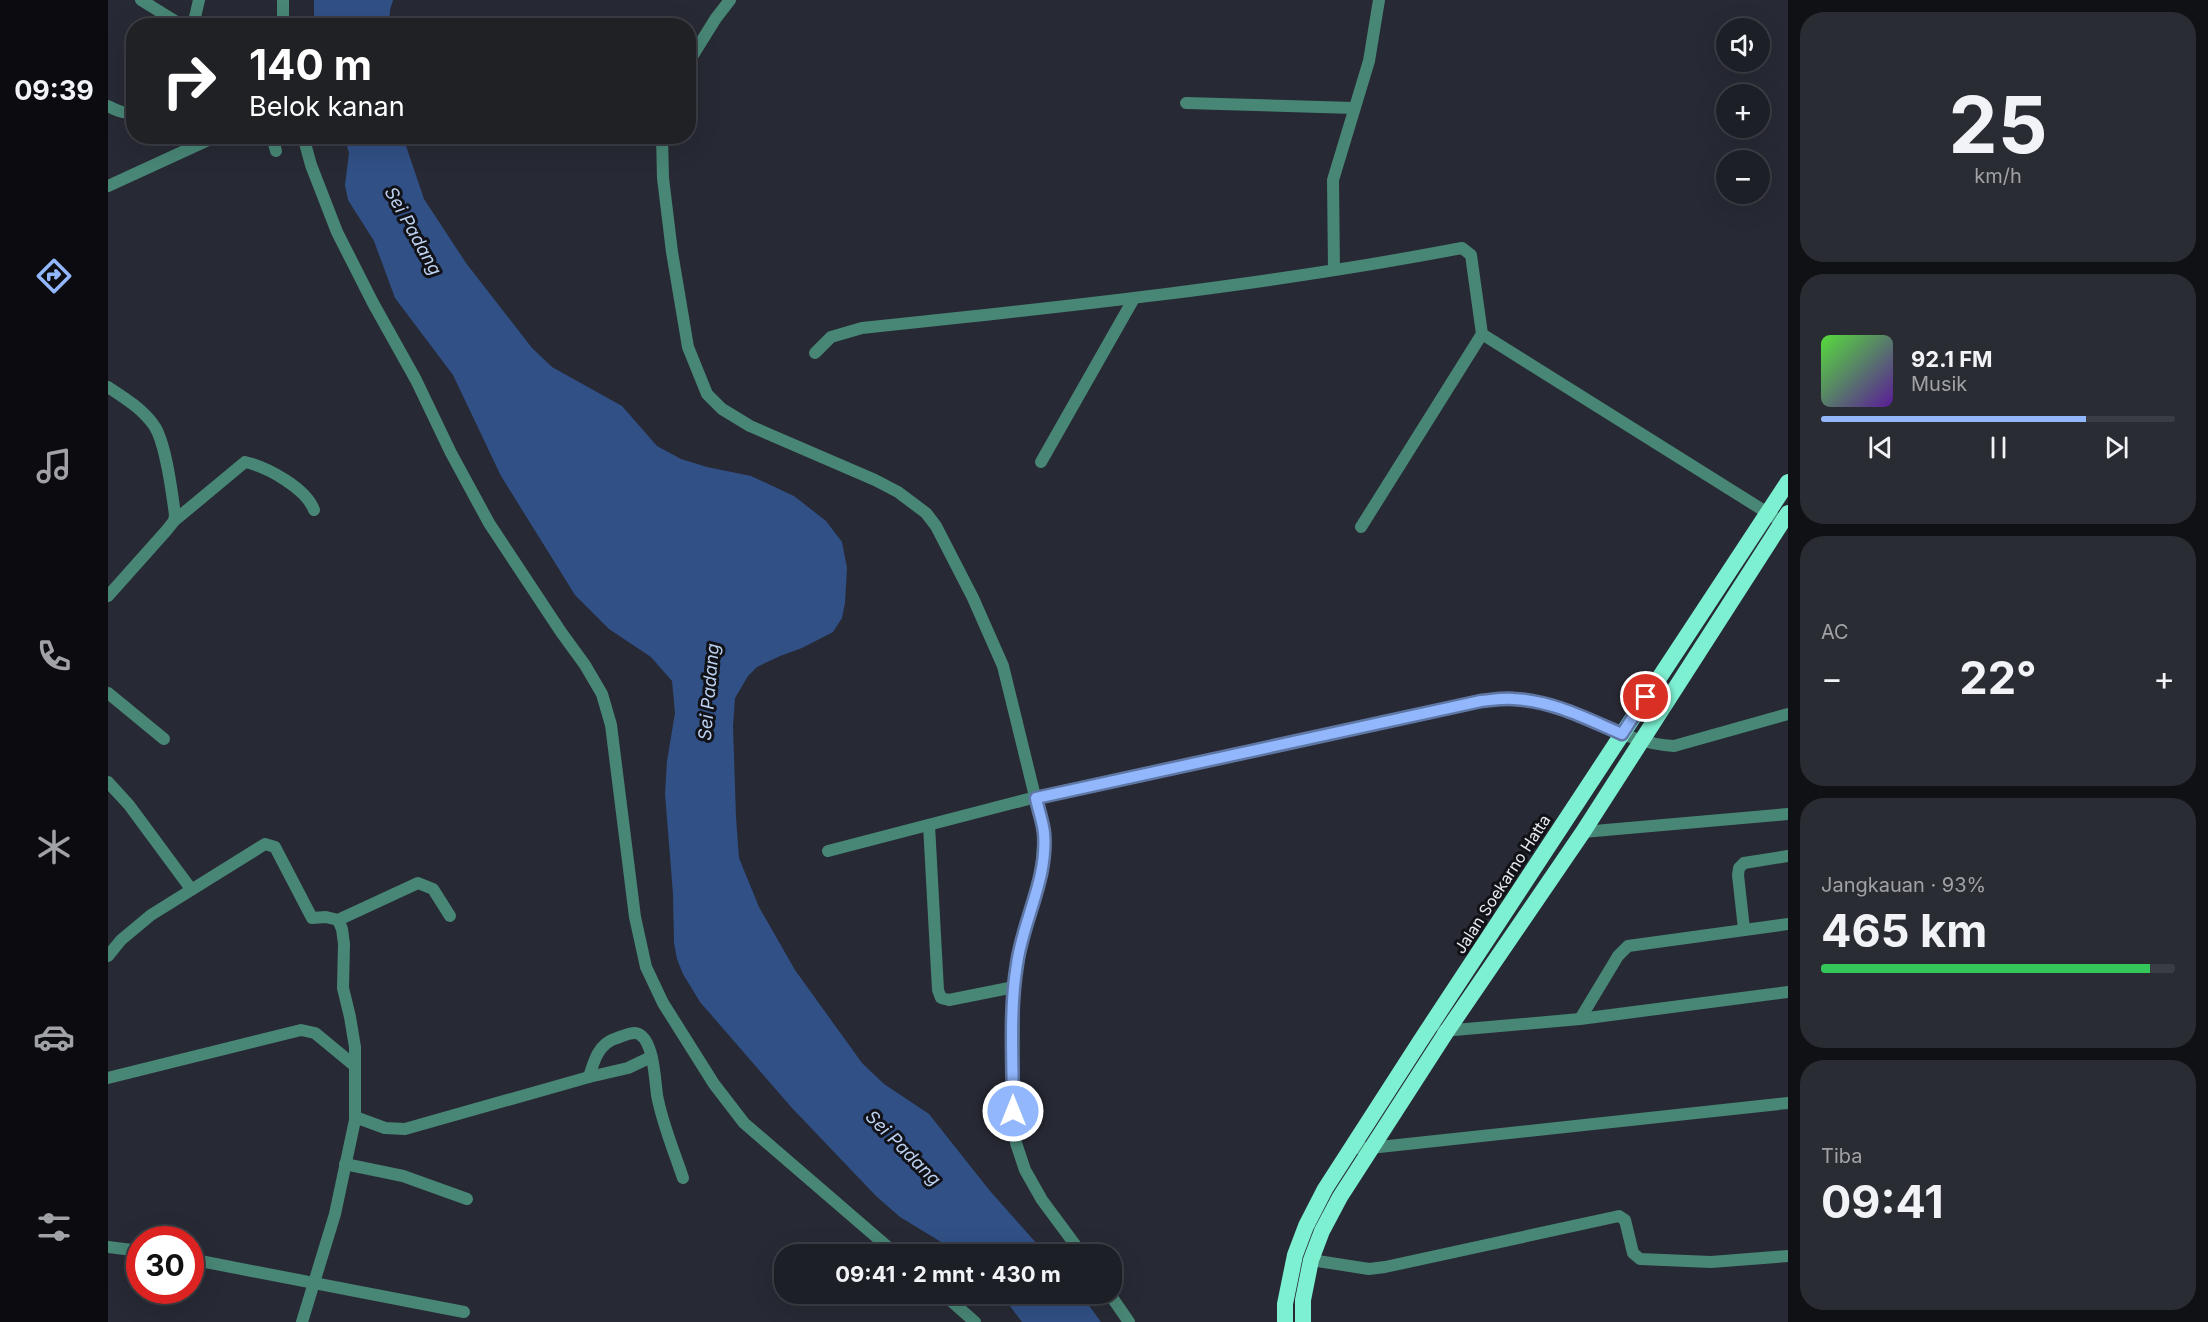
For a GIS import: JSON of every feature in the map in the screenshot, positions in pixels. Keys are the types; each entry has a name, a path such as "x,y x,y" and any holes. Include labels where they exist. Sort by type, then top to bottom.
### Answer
{"highway":[{"name":"Jalan Soekarno Hatta","path":"1303,1322 1303,1300 1311,1260 1322,1231 1340,1197 1447,1031 1583,832 1780,516 1788,482"},
{"name":"Jalan Soekarno Hatta","path":"1285,1322 1287,1294 1295,1255 1325,1189 1622,734 1780,516"}],"street":[{"path":"141,0 170,18"},
{"path":"195,18 199,0"},
{"path":"283,0 283,18"},
{"path":"696,50 730,0"},
{"path":"1334,270 1333,180 1369,61 1379,0"},
{"path":"1186,103 1354,108"},
{"path":"108,106 117,111 126,112"},
{"path":"108,186 200,144"},
{"path":"274,144 276,151"},
{"path":"305,144 337,232 416,380 451,453 489,523 585,665 602,694 611,725 636,917 646,967 663,1003 714,1084 744,1123 884,1244"},
{"path":"662,144 663,178 672,252 688,347 708,394 722,409 750,426 875,480 898,492 926,513 936,526 973,598 1003,666 1044,833 1041,875 1017,962 1014,987 1013,1111 1016,1143 1025,1170 1042,1200 1075,1244"},
{"path":"815,353 831,337 862,328 1133,300 1462,249 1471,255 1482,334 1361,527"},
{"path":"1041,462 1133,300"},
{"path":"1482,334 1780,516"},
{"path":"108,387 130,402 156,428 166,463 175,515 174,521"},
{"path":"108,596 174,521 245,462 297,488 309,499 314,510"},
{"path":"108,693 164,739"},
{"path":"828,851 1036,798 1481,701 1513,699 1558,707 1640,741 1674,746 1788,714"},
{"path":"108,782 129,805 191,889"},
{"path":"1583,832 1788,813"},
{"path":"929,825 938,990 941,998 949,1000 1014,987"},
{"path":"108,956 133,929 256,848 270,844 275,847 312,918 326,917 338,920 418,883 433,889 450,916"},
{"path":"1744,929 1739,868 1744,863 1788,856"},
{"path":"302,1322 335,1214 355,1117 355,1066 350,1017 343,988 344,944 338,920"},
{"path":"1580,1019 1624,948 1634,944 1788,924"},
{"path":"1426,1032 1580,1019 1788,993"},
{"path":"108,1078 301,1030 315,1033 355,1066"},
{"path":"589,1077 598,1053 610,1040 635,1033 640,1034 645,1040 656,1072 661,1114 683,1179"},
{"path":"355,1117 385,1128 405,1129 628,1068 651,1057"},
{"path":"1351,1148 1370,1148 1788,1103"},
{"path":"345,1164 402,1176 466,1198"},
{"path":"1311,1260 1369,1269 1385,1267 1619,1216 1625,1220 1635,1256 1640,1259 1711,1262 1788,1256"},
{"path":"108,1247 126,1249"},
{"path":"204,1262 464,1312"},
{"path":"955,1304 975,1322"},
{"path":"1116,1304 1128,1322"}],"water":[{"path":"314,0 393,0 389,18 314,18"},
{"name":"Sei Padang","path":"346,144 405,144 424,199 466,263 532,348 552,367 622,406 657,446 681,459 751,476 794,496 826,521 842,542 847,568 845,603 842,618 833,632 757,667 748,676 735,698 733,726 739,858 759,907 795,970 862,1063 884,1084 929,1114 990,1191 1037,1244 944,1244 900,1217 876,1196 792,1108 700,1002 683,974 674,943 673,894 665,794 667,761 675,713 672,681 651,657 609,629 575,595 501,476 453,375 395,298 374,241 348,200 345,185 349,153"},
{"path":"1008,1304 1088,1304 1101,1322 1022,1322"}],"route":[{"path":"1013,1111 1013,1002 1017,962 1041,875 1043,854 1044,833 1036,798 1371,723 1481,701 1513,699 1558,707 1622,734 1646,697"}]}
